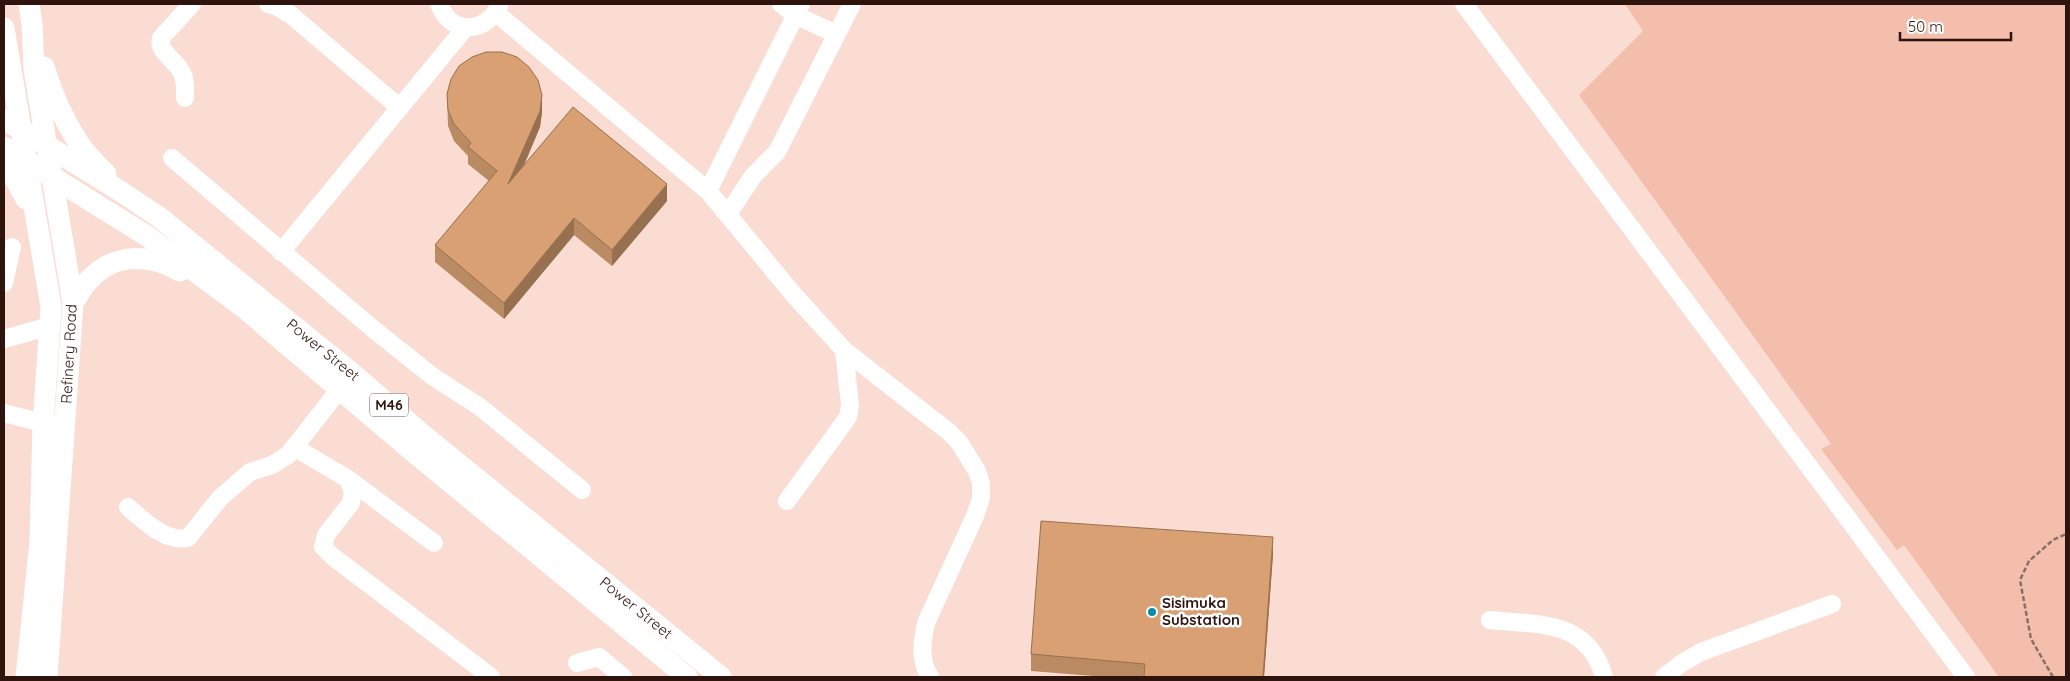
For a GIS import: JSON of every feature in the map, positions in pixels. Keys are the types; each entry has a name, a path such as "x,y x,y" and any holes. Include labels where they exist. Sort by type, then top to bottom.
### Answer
{"main road":[{"name":"Refinery Road","path":"26,677 39,642 64,428 73,302 34,69 31,14"},
{"path":"31,14 50,85 61,110 81,146 120,190"},
{"name":"Refinery Road","path":"4,28 52,307 43,424 40,541 39,642 47,677"},
{"name":"Power Street","path":"4,119 120,190 159,217 346,381 567,566 687,677"},
{"name":"Power Street","path":"4,147 148,236 346,381"},
{"path":"4,159 19,183 37,222"},
{"path":"73,302 90,279 100,272 112,264 138,257 165,263 243,307"},
{"name":"Power Street","path":"567,566 721,677"}],"street":[{"path":"185,98 185,84 181,70 164,50 160,42 167,31 192,4"},
{"path":"268,4 278,7 291,15 400,108"},
{"path":"439,4 448,18 456,24 466,27 483,24 498,8 708,191 794,295 844,350 949,432 969,456 977,470 981,483 981,498 975,516 926,623 922,641 922,657 930,677"},
{"path":"781,4 798,9 836,34"},
{"path":"728,214 753,176 777,152 852,4"},
{"path":"1464,4 1966,677"},
{"path":"708,191 798,9"},
{"path":"281,252 466,27"},
{"path":"172,158 281,252 432,376 480,407 582,490"},
{"path":"4,283 12,247"},
{"path":"4,339 50,326"},
{"path":"787,501 848,417 850,405 844,350"},
{"path":"128,507 148,524 171,538 179,540 188,538 220,498 250,472 272,465 288,455 346,381"},
{"path":"4,413 64,428"},
{"path":"294,447 348,479 434,543"},
{"path":"348,479 353,492 351,503 326,535 323,547 332,556 491,677"},
{"path":"1664,677 1682,663 1701,652 1832,604"},
{"path":"1490,620 1556,627 1576,635 1592,652 1604,677"},
{"path":"577,663 599,657 623,677"}],"path":[{"path":"2053,677 2031,638 2020,580 2029,560 2053,540 2066,534"}],"shaded area":[{"path":"1625,4 2066,4 2066,677 1999,677 1904,545 1897,550 1821,449 1831,444 1579,95 1643,31"}],"building":[{"path":"486,52 502,52 517,57 529,67 538,80 542,95 540,111 508,184 573,107 667,184 612,250 574,218 504,303 435,245 497,171 468,147 471,143 454,124 448,110 447,94 451,79 459,66 472,57"},
{"name":"Sisimuka Substation","path":"1041,521 1273,537 1263,677 1144,677 1145,664 1031,654"}],"place":[{"name":"Sisimuka Substation","path":"1152,612"}]}
